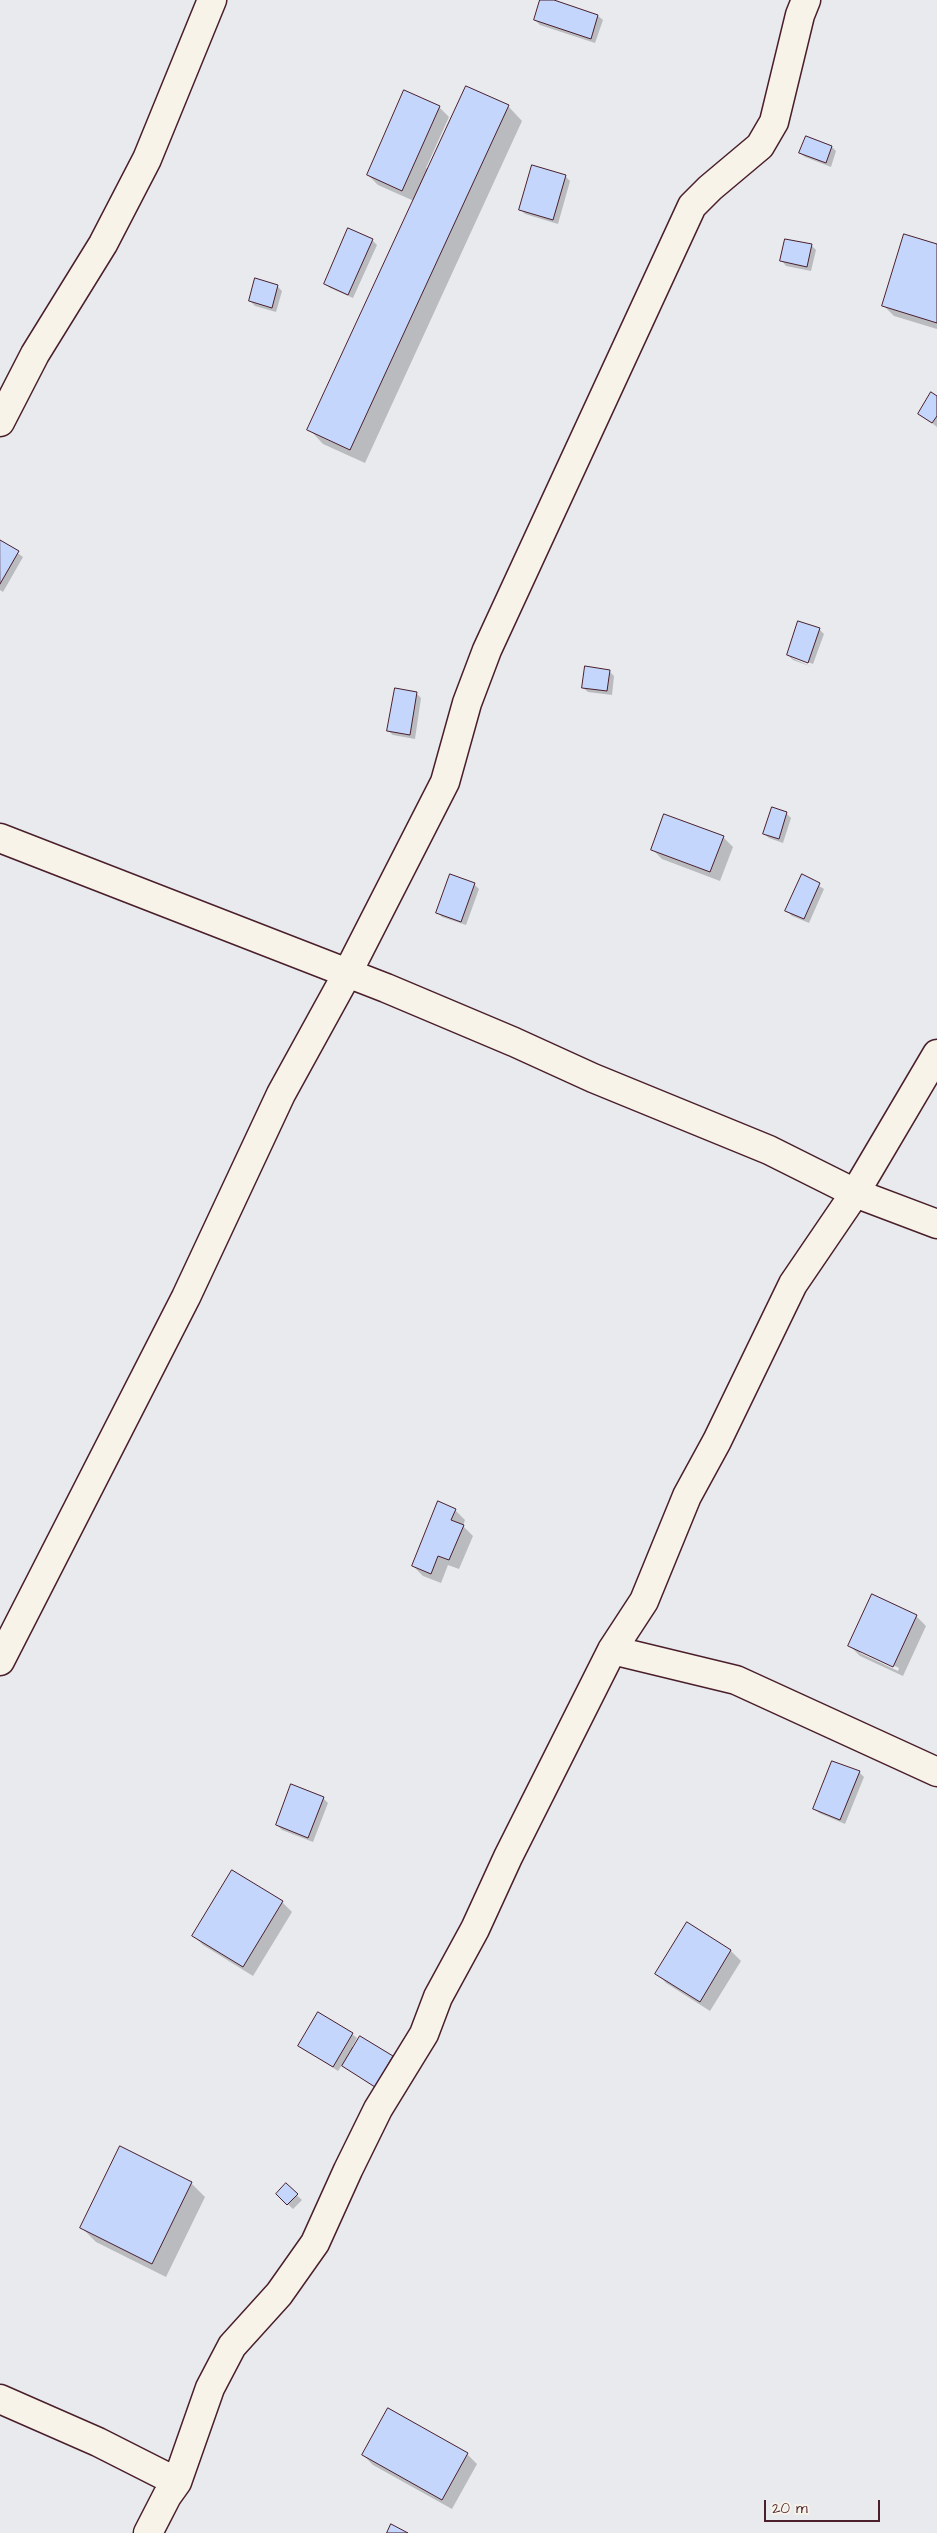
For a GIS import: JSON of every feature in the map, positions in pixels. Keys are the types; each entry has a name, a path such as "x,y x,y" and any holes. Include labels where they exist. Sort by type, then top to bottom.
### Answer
{"street":[{"path":"0,422 35,354 103,244 146,159 212,0"},
{"path":"0,1661 186,1296 281,1094 347,974 445,782 467,703 487,650 692,206 710,188 760,146 774,122 793,41 806,0"},
{"path":"0,838 458,1018 594,1078 769,1150 856,1192 937,1224"},
{"path":"148,2533 167,2496 177,2482 214,2380 232,2346 278,2294 315,2243 378,2109 424,2034 438,1997 475,1929 508,1857 612,1650 644,1601 687,1496 718,1440 793,1284 856,1192 937,1054"},
{"path":"612,1650 736,1680 937,1772"},
{"path":"0,2400 98,2442 177,2482"}],"building":[{"path":"540,0 554,0 598,15 591,39 534,20"},
{"path":"466,86 509,105 350,450 307,430"},
{"path":"404,90 440,106 402,191 367,175"},
{"path":"806,136 832,146 826,163 799,153"},
{"path":"532,165 566,175 553,220 519,210"},
{"path":"348,228 373,239 348,295 324,284"},
{"path":"904,234 937,244 937,323 882,306"},
{"path":"785,239 812,244 807,267 780,261"},
{"path":"255,278 278,285 272,308 249,301"},
{"path":"931,392 937,396 937,416 932,423 918,414"},
{"path":"0,540 19,551 0,584"},
{"path":"798,621 820,628 808,663 787,655"},
{"path":"585,666 610,670 607,691 582,688"},
{"path":"395,688 417,692 410,735 387,731"},
{"path":"772,807 787,812 779,839 763,834"},
{"path":"664,814 724,836 710,872 651,850"},
{"path":"450,874 475,883 461,922 436,913"},
{"path":"802,874 820,883 804,919 785,911"},
{"path":"438,1501 456,1509 451,1520 464,1525 449,1560 438,1556 431,1574 412,1566"},
{"path":"872,1594 917,1615 893,1667 848,1646"},
{"path":"832,1761 860,1771 840,1820 813,1809"},
{"path":"291,1784 324,1797 308,1838 276,1825"},
{"path":"232,1870 283,1901 243,1967 192,1936"},
{"path":"687,1922 731,1950 700,2002 655,1974"},
{"path":"318,2012 353,2033 333,2067 298,2046"},
{"path":"360,2036 393,2056 375,2087 342,2066"},
{"path":"120,2146 192,2182 152,2264 80,2228"},
{"path":"286,2183 298,2194 287,2205 276,2194"},
{"path":"388,2408 468,2453 442,2500 362,2455"},
{"path":"391,2524 408,2533 387,2533"}]}
